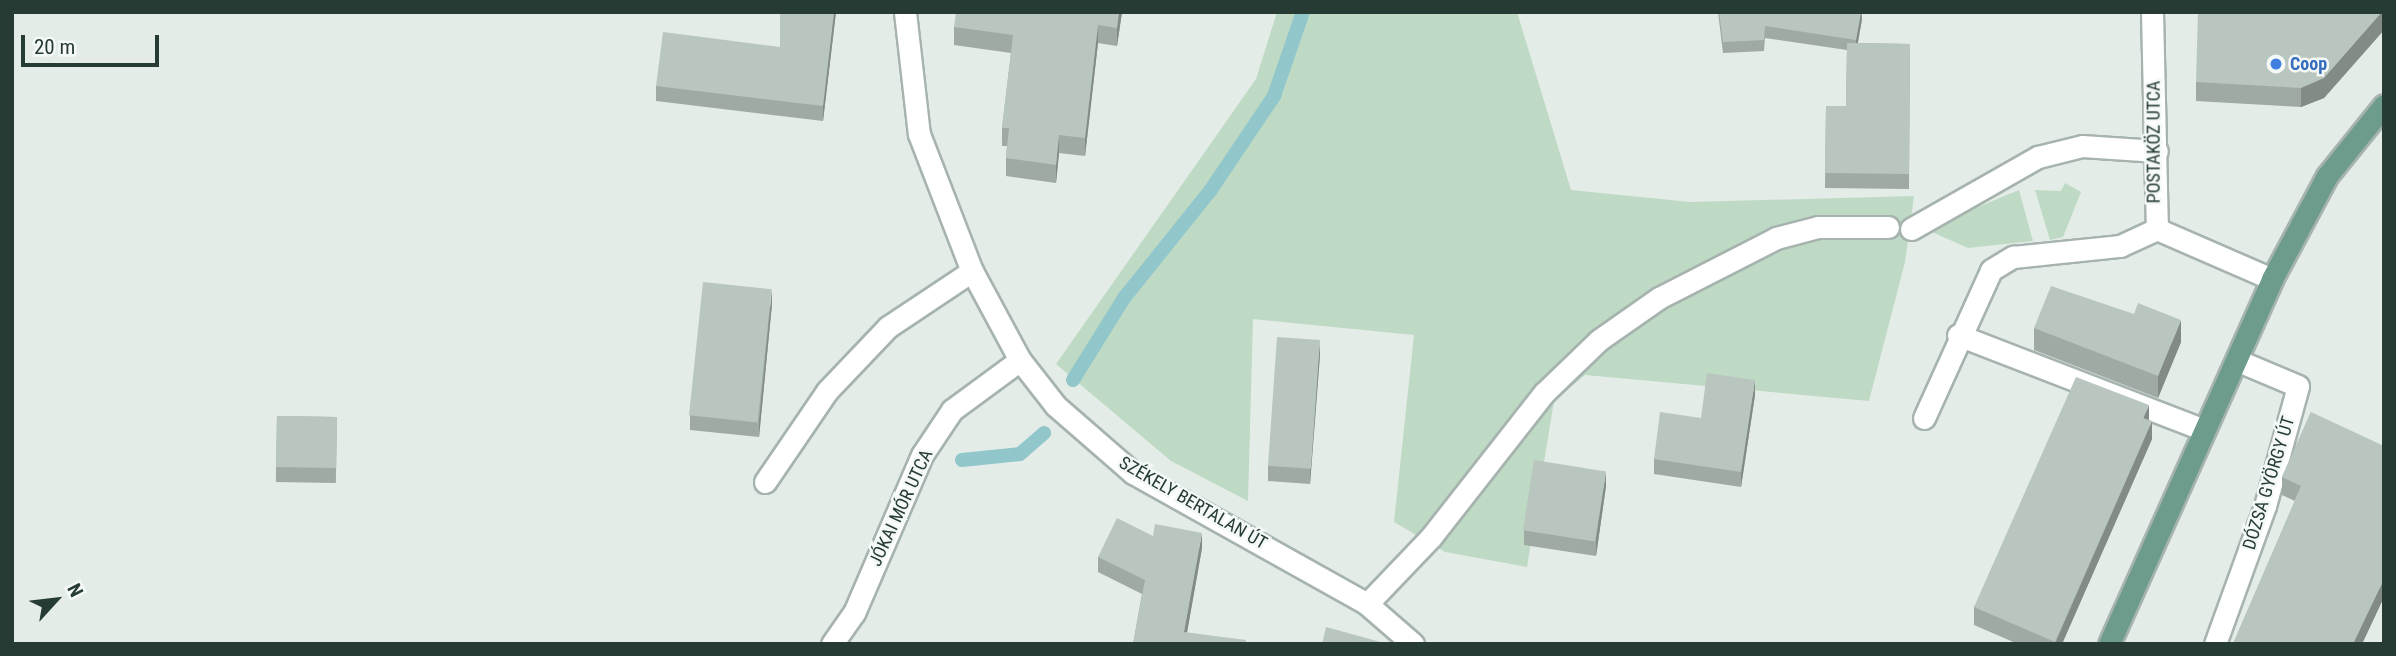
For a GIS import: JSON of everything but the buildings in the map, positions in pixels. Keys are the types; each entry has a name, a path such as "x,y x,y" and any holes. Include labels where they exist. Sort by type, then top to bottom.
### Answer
{"main road":[{"path":"2109,644 2272,279 2327,176 2384,105"}],"street":[{"name":"SZÉKELY BERTALAN ÚT","path":"905,12 919,134 972,271 1020,360 1087,439 1133,472 1367,604 1413,644"},
{"name":"POSTAKÖZ UTCA","path":"2152,12 2157,229 2272,279"},
{"path":"1911,229 2038,157 2082,146 2157,151"},
{"path":"1367,604 1431,537 1544,393 1599,340 1659,298 1776,238 1818,228 1888,228"},
{"path":"1924,418 1979,285 2000,264 2120,246 2157,229"},
{"path":"765,482 827,391 888,327 972,271"},
{"path":"1958,335 2204,430"},
{"name":"JÓKAI MÓR UTCA","path":"832,644 854,613 922,455 952,410 1020,360"},
{"name":"DÓZSA GYÖRGY ÚT","path":"2215,644 2265,506 2298,386 2236,360"}],"green space":[{"path":"1277,12 1517,12 1571,190 1690,202 1914,196 1905,262 1869,401 1585,375 1554,401 1527,567 1445,552 1394,522 1414,335 1253,319 1248,501 1171,461 1056,364 1256,79"},
{"path":"2065,183 2081,192 2063,237 2050,240 2035,190 2061,191"},
{"path":"2019,190 2033,241 1968,248 1925,229"}],"waterway":[{"path":"1073,380 1124,298 1210,191 1274,96 1303,12"},
{"path":"962,460 1020,454 1044,433"}],"place":[{"name":"Coop","path":"2276,64"}]}
